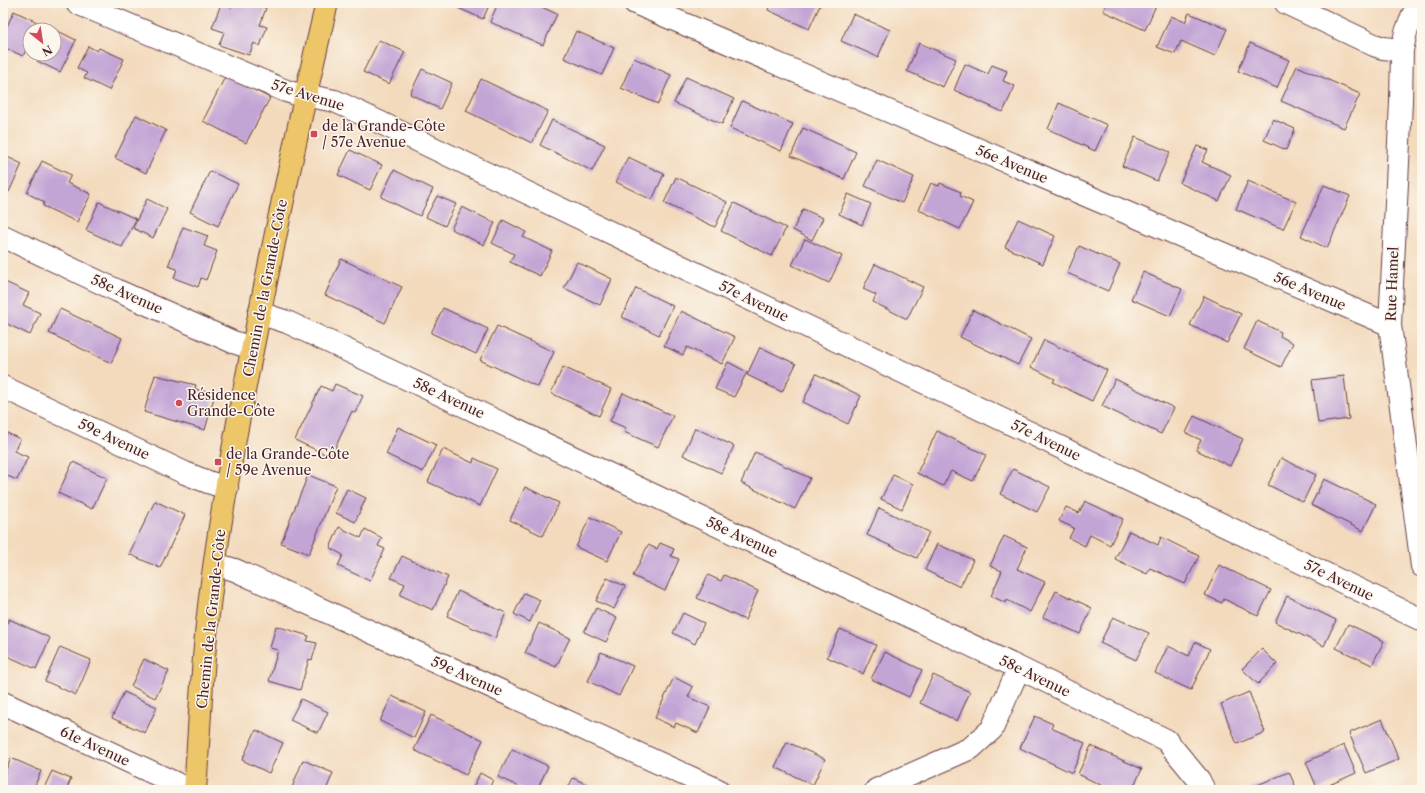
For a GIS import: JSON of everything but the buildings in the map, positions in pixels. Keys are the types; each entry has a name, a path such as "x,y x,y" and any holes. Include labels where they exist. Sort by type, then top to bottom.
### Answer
{"main road":[{"name":"Chemin de la Grande-Côte","path":"195,790 206,635 227,488 259,313 327,3"}],"street":[{"name":"57e Avenue","path":"78,3 286,91 335,101 342,104 1422,620"},
{"name":"56e Avenue","path":"635,3 1390,325"},
{"path":"1286,3 1374,46 1402,50"},
{"name":"Rue Hamel","path":"1418,3 1406,32 1402,50 1401,102 1390,325 1421,553"},
{"name":"58e Avenue","path":"3,236 125,294 233,342 252,348"},
{"name":"58e Avenue","path":"259,313 287,322 1019,668 1166,740 1199,780 1204,790"},
{"name":"59e Avenue","path":"3,387 185,473 227,488"},
{"name":"59e Avenue","path":"215,564 235,570 718,790"},
{"path":"876,790 971,748 992,729 1019,668"},
{"name":"61e Avenue","path":"3,703 187,790"}],"place":[{"name":"de la Grande-Côte / 57e Avenue","path":"314,134"},
{"name":"Résidence Grande-Côte","path":"179,403"},
{"name":"de la Grande-Côte / 59e Avenue","path":"218,462"}]}
